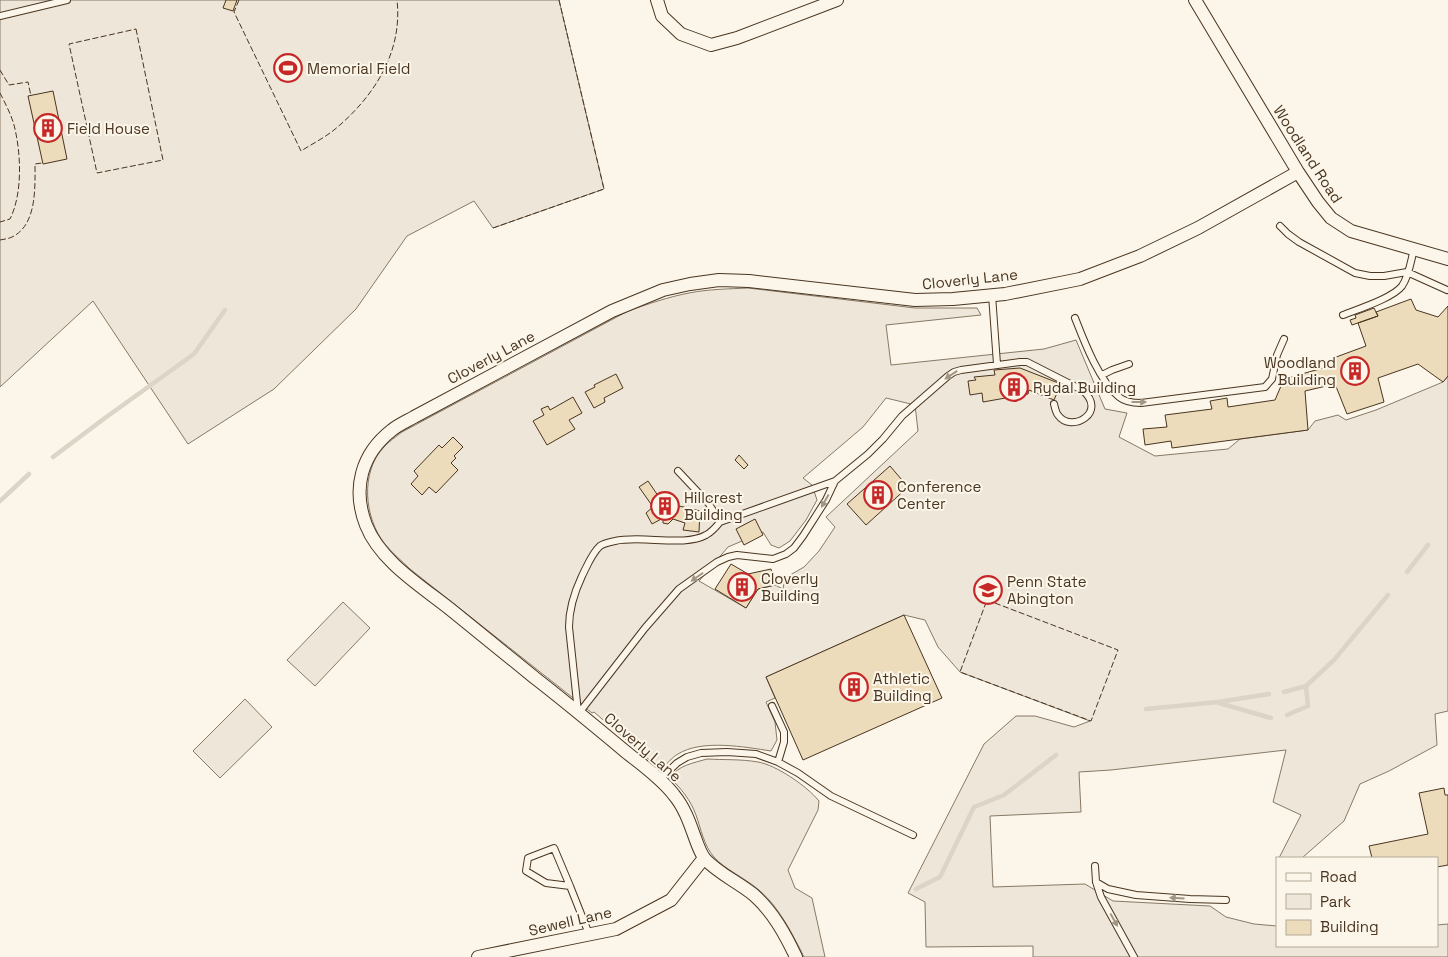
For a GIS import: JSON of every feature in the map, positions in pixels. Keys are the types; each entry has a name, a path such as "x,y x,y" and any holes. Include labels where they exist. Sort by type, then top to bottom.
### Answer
{"street":[{"path":"657,0 662,16 681,34 711,44 737,38 837,0"},
{"name":"Woodland Road","path":"1195,0 1298,172 1331,218 1351,231 1448,259"},
{"name":"Cloverly Lane","path":"796,957 784,932 770,912 755,896 718,871 704,858 685,812 674,794 579,713 391,562 366,527 359,505 362,469 369,456 379,441 393,429 612,311 663,290 719,280 750,281 915,300 953,299 1005,294 1080,279 1140,256 1198,228 1298,172"},
{"name":"Sewell Lane","path":"479,957 616,929 671,900 704,858"}],"lane":[{"path":"0,16 68,0"},
{"path":"1280,226 1299,242 1355,273 1384,276 1407,272 1448,290"},
{"path":"1343,315 1394,293 1401,286 1414,249"},
{"path":"992,295 997,364"},
{"path":"1075,318 1083,338 1108,386 1120,398 1130,402 1141,403 1264,386 1272,379 1277,355 1284,339"},
{"path":"579,713 569,613 573,594 594,554 601,546 623,539 691,541 705,536 720,522 835,481 883,440 902,416 954,372 997,364 1027,362 1082,390 1088,395 1092,408 1087,416 1080,421 1072,422 1063,420 1058,416 1054,404"},
{"path":"1102,375 1130,364"},
{"path":"678,471 709,504 720,522"},
{"path":"579,713 645,628 679,589 717,562 728,557 738,555 773,559 786,554 804,536 835,481"},
{"path":"772,706 784,732 784,742 778,762"},
{"path":"659,780 677,763 687,757 701,753 756,754 778,762 798,773 831,796 913,835"},
{"path":"570,886 546,883 526,871 528,858 554,848 570,886 589,934"},
{"path":"1094,866 1096,882 1101,897 1134,957"},
{"path":"1096,882 1108,889 1136,895 1226,900"}],"green space":[{"name":"Memorial Field","path":"0,0 559,0 604,189 493,228 474,201 407,236 356,309 274,389 188,444 93,301 0,387"},
{"name":"Penn State Abington","path":"748,288 915,308 977,308 981,315 886,325 891,365 1044,349 1076,340 1105,409 1127,413 1119,437 1155,456 1228,449 1240,439 1308,430 1315,421 1338,415 1346,420 1376,410 1443,382 1448,376 1448,711 1435,714 1437,745 1389,771 1360,784 1344,821 1303,857 1280,857 1301,815 1273,802 1286,750 1079,772 1081,812 990,816 993,887 1085,884 1113,901 1210,906 1226,917 1254,924 1276,926 1276,947 1438,947 1438,925 1448,924 1448,957 1033,957 1033,946 926,947 925,902 908,893 984,744 1016,716 1035,716 1074,727 1090,721 960,672 938,647 925,620 904,615 766,677 775,698 766,702 775,722 777,740 771,751 724,745 699,747 688,749 676,755 661,770 594,712 592,713 410,569 385,544 378,533 369,508 368,482 376,457 386,445 402,432 628,311 689,293","holes":["886,398 915,405 918,431 826,517 835,527 819,551 804,567 785,578 783,589 775,585 758,589 746,608 699,581 728,547 763,532 771,545 779,548 790,541 806,520 817,500 812,485 803,478 863,427"]},
{"path":"343,602 370,628 315,686 287,660"},
{"path":"245,699 272,727 220,778 193,751"},
{"path":"707,759 745,760 773,767 791,777 819,801 818,810 788,870 795,888 812,898 825,957 804,957 785,922 767,898 755,887 718,861 708,848 691,805 682,790 670,778 682,767"}],"building":[{"path":"226,0 237,0 233,11 223,8"},
{"name":"Field House","path":"53,91 67,159 43,164 28,96"},
{"name":"Woodland Building","path":"1411,299 1416,310 1438,317 1448,306 1448,376 1443,382 1418,364 1378,378 1384,402 1347,414 1335,384 1305,391 1308,430 1172,448 1171,441 1145,445 1143,429 1167,427 1165,415 1212,409 1210,401 1227,398 1228,407 1275,400 1284,379 1330,366 1328,360 1366,346 1358,323 1378,316 1376,312"},
{"path":"1374,308 1378,316 1352,325 1350,320 1356,318 1355,315"},
{"name":"Rydal Building","path":"1020,368 1061,384 1054,400 1029,390 1028,394 983,402 982,393 970,395 968,381 976,380 974,377 995,375 994,370"},
{"path":"616,374 623,388 604,398 605,402 594,408 585,392 595,387 594,385"},
{"path":"573,397 582,413 569,420 575,429 547,445 533,421 544,415 541,409 548,406 550,410"},
{"path":"453,437 463,447 454,456 456,458 451,463 458,470 436,493 429,487 422,495 411,484 418,476 414,471 439,445 442,448"},
{"path":"739,455 748,465 744,469 735,460"},
{"name":"Conference Center","path":"890,466 908,487 866,525 847,504"},
{"name":"Hillcrest Building","path":"648,481 663,503 668,500 671,504 700,511 699,532 683,530 685,523 673,519 668,524 663,523 663,518 652,524 646,513 653,507 639,487"},
{"path":"755,519 763,535 744,545 736,529"},
{"name":"Cloverly Building","path":"731,564 748,574 771,569 775,585 758,589 746,608 715,589"},
{"name":"Athletic Building","path":"904,615 942,698 803,760 766,677"},
{"path":"1444,788 1445,795 1448,795 1448,865 1438,867 1438,857 1372,857 1369,846 1428,834 1419,793"}],"waterway":[{"path":"53,457 194,354 225,310"},
{"path":"0,501 29,474"},
{"path":"1407,572 1428,545"},
{"path":"1284,692 1306,686 1334,660 1388,595"},
{"path":"1287,715 1308,706 1306,686"},
{"path":"1146,709 1218,702 1269,694"},
{"path":"1219,703 1271,718"},
{"path":"916,889 940,877 974,807 1004,795 1056,755"}],"fence":[{"path":"239,0 234,12 301,151 334,130 361,104 373,89 390,56 395,38 398,19 397,0"},
{"path":"493,228 604,189 559,0"},
{"path":"136,29 163,160 97,173 69,44 136,29"},
{"path":"0,70 9,85 28,82 31,96"},
{"path":"0,93 14,125 20,172 14,209 10,219 0,222"},
{"path":"0,240 12,237 26,224 33,205 35,164 42,163"},
{"path":"987,600 1118,650 1091,721 960,672 987,600"}],"place":[{"name":"Memorial Field","path":"288,68"},
{"name":"Field House","path":"48,128"},
{"name":"Woodland Building","path":"1355,371"},
{"name":"Rydal Building","path":"1014,387"},
{"name":"Conference Center","path":"878,495"},
{"name":"Hillcrest Building","path":"665,506"},
{"name":"Cloverly Building","path":"742,587"},
{"name":"Penn State Abington","path":"988,590"},
{"name":"Athletic Building","path":"854,687"}]}
